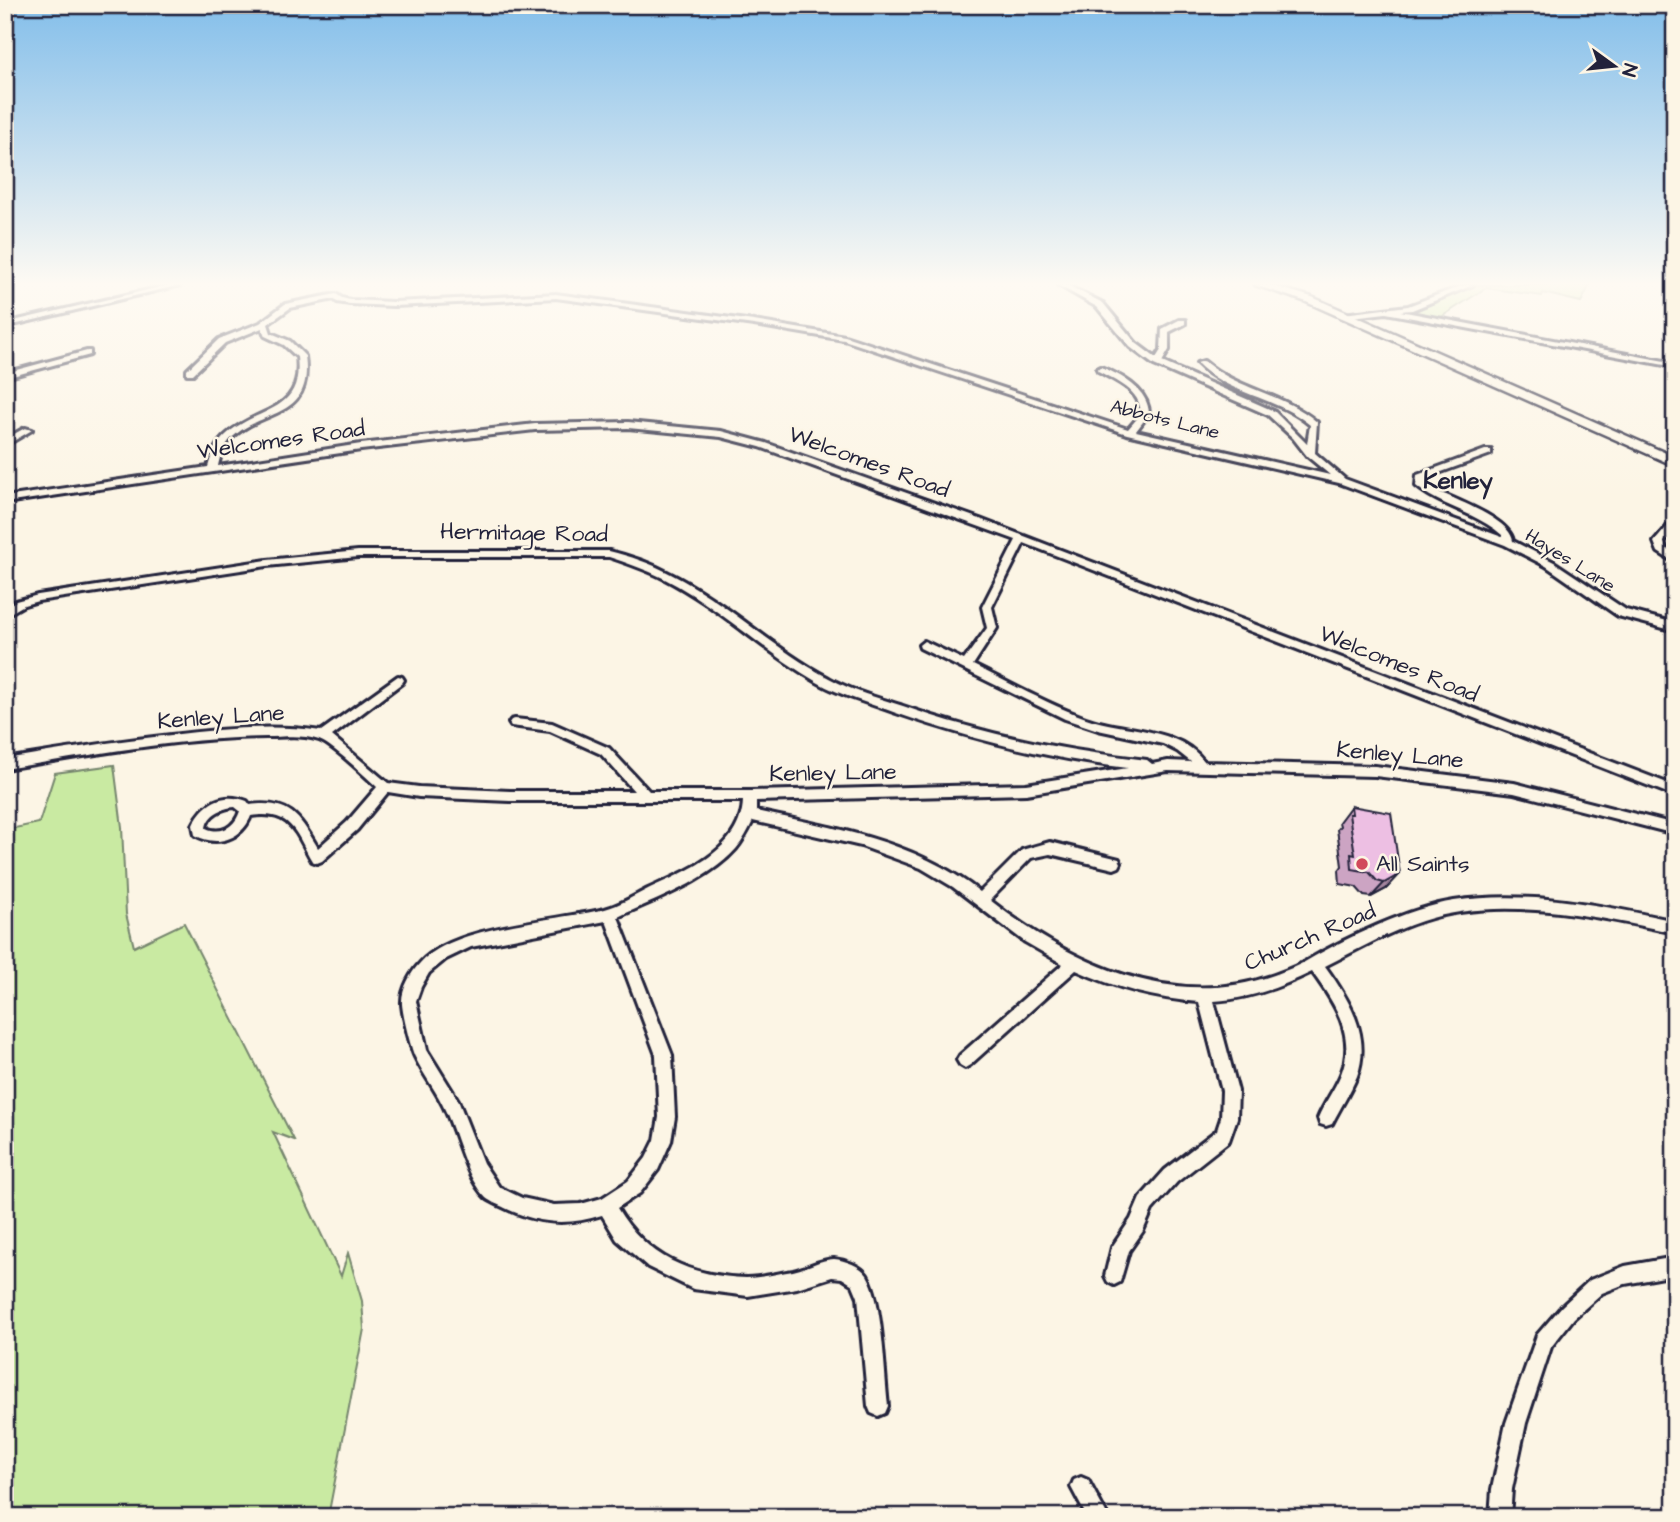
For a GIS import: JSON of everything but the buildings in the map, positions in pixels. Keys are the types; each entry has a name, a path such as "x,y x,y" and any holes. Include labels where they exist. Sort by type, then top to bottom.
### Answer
{"street":[{"path":"5,376 79,356"},
{"path":"190,372 206,356"},
{"path":"212,470 214,455 223,439 289,402 302,381 299,356"},
{"name":"Abbots Lane","path":"900,356 1130,432 1342,481"},
{"name":"Hayes Lane","path":"1148,356 1157,363 1271,412 1310,454 1342,481 1508,542 1550,564 1622,613 1675,628"},
{"path":"1157,363 1161,356"},
{"path":"1434,356 1675,462"},
{"path":"1627,356 1675,365"},
{"path":"1201,363 1211,374 1241,388 1279,400 1306,415 1314,424 1310,454"},
{"path":"1101,369 1134,389 1143,400 1145,414 1130,432"},
{"name":"Welcomes Road","path":"5,500 487,432 582,424 628,425 721,434 743,439 1021,539 1675,790"},
{"path":"5,443 28,430"},
{"path":"1488,452 1420,477 1421,486 1442,499 1496,523 1507,534 1508,542"},
{"path":"1675,523 1659,542 1662,550 1675,560"},
{"path":"966,666 992,628 987,607 1021,539"},
{"name":"Hermitage Road","path":"5,612 20,603 38,598 267,563 345,555 396,552 609,554 632,559 667,573 795,664 825,682 962,732 1096,760 1168,766"},
{"path":"924,645 1085,722 1138,732 1188,751 1203,768"},
{"path":"246,811 263,808 279,810 294,818 317,857 352,826 384,787 323,736 398,680"},
{"path":"515,723 552,726 605,751 646,796"},
{"name":"Kenley Lane","path":"5,764 115,746 227,733 294,732 323,736"},
{"name":"Kenley Lane","path":"384,787 419,792 510,796 750,796 1026,789 1168,766 1375,771 1514,788 1675,829"},
{"path":"610,914 664,1055 667,1117 663,1141 652,1164 634,1187 606,1205 581,1213 554,1214 520,1206 493,1192 477,1169 452,1106 420,1052 410,1001 414,984 424,968 454,946 469,940 610,914 698,872 730,847 740,834 749,815 750,796"},
{"name":"Church Road","path":"749,815 872,842 928,865 1073,964 1122,983 1205,996 1256,988 1422,914 1451,907 1535,905 1609,914 1675,927"},
{"path":"981,900 1027,854 1050,848 1114,863"},
{"path":"1314,963 1344,1004 1352,1034 1351,1071 1326,1118"},
{"path":"965,1060 1073,964"},
{"path":"1114,1276 1121,1247 1137,1225 1146,1204 1171,1176 1223,1135 1229,1118 1230,1091 1205,996"},
{"path":"606,1205 623,1234 654,1261 693,1280 748,1287 797,1279 832,1268 845,1270 859,1279 867,1296 878,1406"},
{"path":"1500,1517 1502,1489 1516,1423 1544,1342 1568,1312 1596,1286 1625,1275 1675,1266"},
{"path":"1081,1487 1098,1517"}],"green space":[{"path":"114,765 122,827 126,914 134,947 184,923 294,1140 273,1132 341,1276 348,1253 362,1301 364,1329 328,1517 5,1517 5,830 39,823 55,773"}],"place":[{"name":"All Saints","path":"1362,864"}],"district":[{"name":"Kenley","path":"1458,481"}]}
